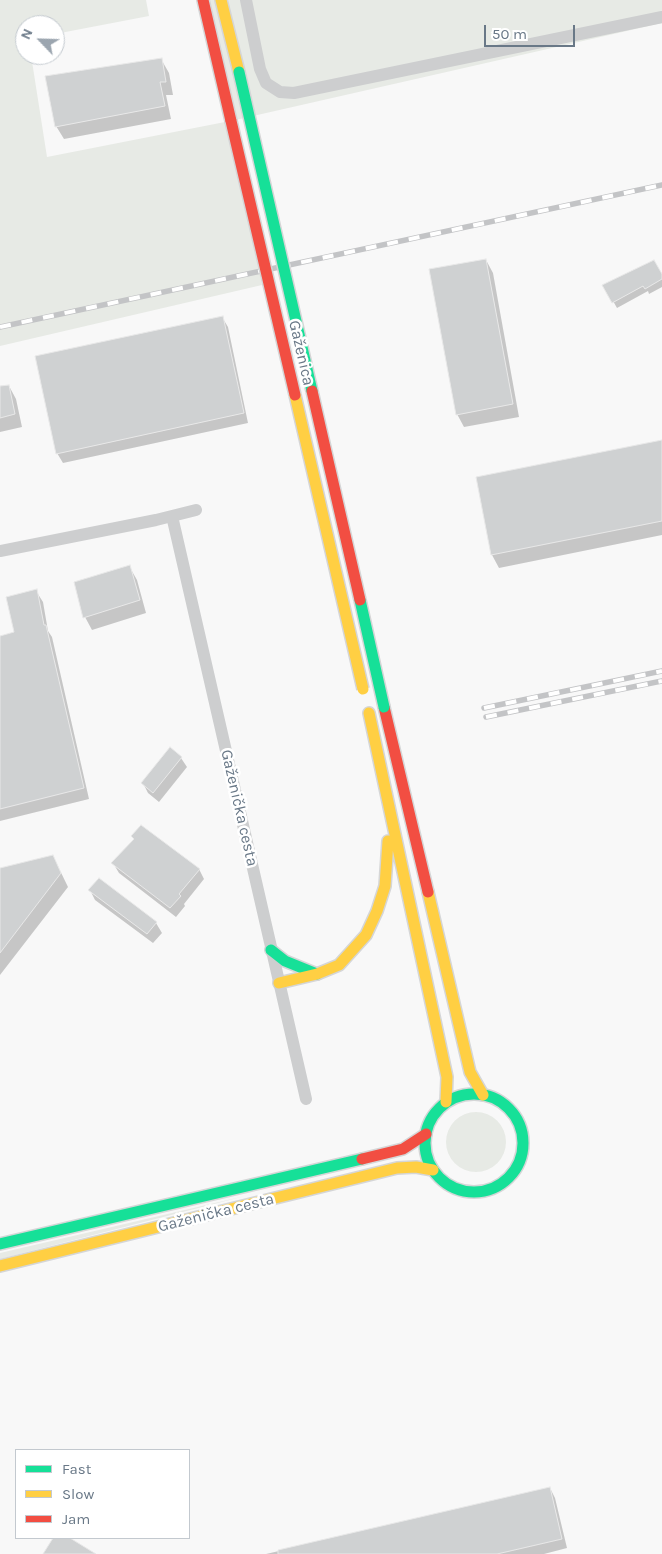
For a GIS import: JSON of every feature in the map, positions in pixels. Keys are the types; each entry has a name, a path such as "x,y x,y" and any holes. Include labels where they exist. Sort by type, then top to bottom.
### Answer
{"main road":[{"name":"Gaženica","path":"203,0 369,713 446,1077 446,1102"},
{"name":"Gaženica","path":"221,0 470,1072 483,1095"},
{"path":"279,983 317,974 338,965 366,935 377,911 385,886 390,813"},
{"path":"271,950 284,961 317,974"},
{"path":"464,1095 483,1095 501,1102 508,1108 519,1124 522,1133 522,1152 514,1170 508,1177 492,1188 474,1192 464,1191 447,1184 433,1170 426,1153 426,1134 430,1121 446,1102 464,1095"},
{"name":"Gaženička cesta","path":"0,1244 403,1149 426,1134"},
{"name":"Gaženička cesta","path":"0,1266 397,1168 416,1167 433,1170"}],"street":[{"path":"246,0 260,69 266,83 280,92 294,93 662,17"},
{"path":"0,551 156,520 196,510"},
{"name":"Gaženička cesta","path":"172,516 306,1100"}],"shaded area":[{"path":"0,0 146,0 149,16 65,32 65,15 15,15 15,65 33,65 47,157 230,121 203,0 662,0 662,23 231,121 262,285 0,346"},
{"path":"470,1112 482,1112 493,1117 501,1125 506,1136 504,1154 493,1167 482,1172 470,1172 459,1167 451,1159 446,1148 446,1136 451,1125 459,1117"},
{"path":"245,1196 0,1259 0,1253"}],"building":[{"path":"162,58 166,82 160,82 165,106 55,127 45,76"},
{"path":"486,259 513,404 456,415 429,269"},
{"path":"654,260 662,274 662,279 645,289 643,286 612,303 602,285"},
{"path":"223,316 244,413 56,454 35,356"},
{"path":"9,385 15,414 0,418 0,386"},
{"path":"662,440 662,521 491,555 476,477"},
{"path":"130,565 140,600 83,618 74,582"},
{"path":"37,589 84,788 0,809 0,636 14,632 6,597"},
{"path":"170,747 182,757 153,793 141,783"},
{"path":"141,825 200,869 170,908 111,863 134,839 131,836"},
{"path":"53,855 61,873 0,953 0,868"},
{"path":"99,878 157,922 147,934 88,890"},
{"path":"550,1487 562,1539 497,1554 278,1554 278,1550"},
{"path":"52,1539 72,1539 96,1554 43,1554"}],"railway":[{"path":"0,327 662,185"},
{"path":"484,708 662,671"},
{"path":"486,717 662,681"}],"traffic: fast":[{"path":"239,72 312,391"},
{"path":"360,600 384,707"},
{"path":"271,950 285,961 317,974"},
{"path":"474,1094 493,1098 508,1109 519,1124 523,1143 519,1162 508,1177 493,1188 474,1192 455,1188 440,1177 429,1162 425,1143 429,1124 440,1109 455,1098 474,1094"},
{"path":"0,1244 362,1159"}],"traffic: slow":[{"path":"221,0 239,72"},
{"path":"295,395 363,689"},
{"path":"369,713 447,1077 446,1102"},
{"path":"279,983 317,974 339,965 366,935 377,911 385,886 388,841"},
{"path":"428,892 470,1072 483,1095"},
{"path":"0,1266 397,1168 416,1167 433,1170"}],"traffic: jam":[{"path":"203,0 231,121"},
{"path":"231,121 295,395"},
{"path":"312,391 360,600"},
{"path":"384,707 428,892"},
{"path":"362,1159 403,1149 426,1134"}]}
